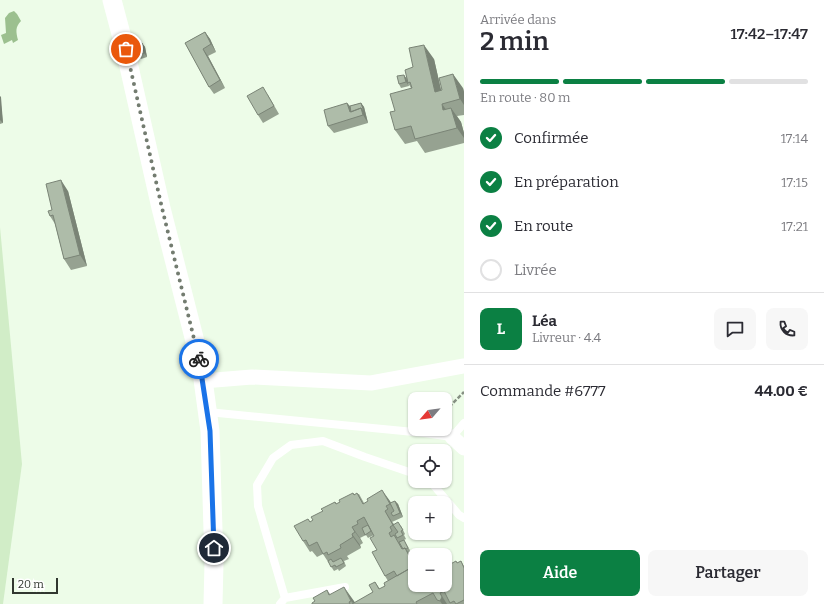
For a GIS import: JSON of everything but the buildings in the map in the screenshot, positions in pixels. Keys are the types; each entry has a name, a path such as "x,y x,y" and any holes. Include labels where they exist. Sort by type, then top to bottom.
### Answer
{"street":[{"path":"112,0 126,49 160,202 201,365 210,431 214,548 213,604"},
{"path":"203,381 252,377 371,384 464,366"},
{"path":"452,437 464,448"}],"lane":[{"path":"208,412 452,437 464,423"},
{"path":"345,587 283,601 258,506 257,485 273,458 291,445 323,441 408,472"},
{"path":"436,488 459,515 464,518"}],"path":[{"path":"452,404 464,392"}],"shaded area":[{"path":"14,11 21,21 16,30 18,40 13,43 12,40 4,44 1,35 6,33 5,18 9,13"},
{"path":"0,227 22,464 3,604 0,604"}],"way so far":[{"path":"126,49 162,208 199,359"}],"route":[{"path":"199,359 210,431 214,548"}]}
